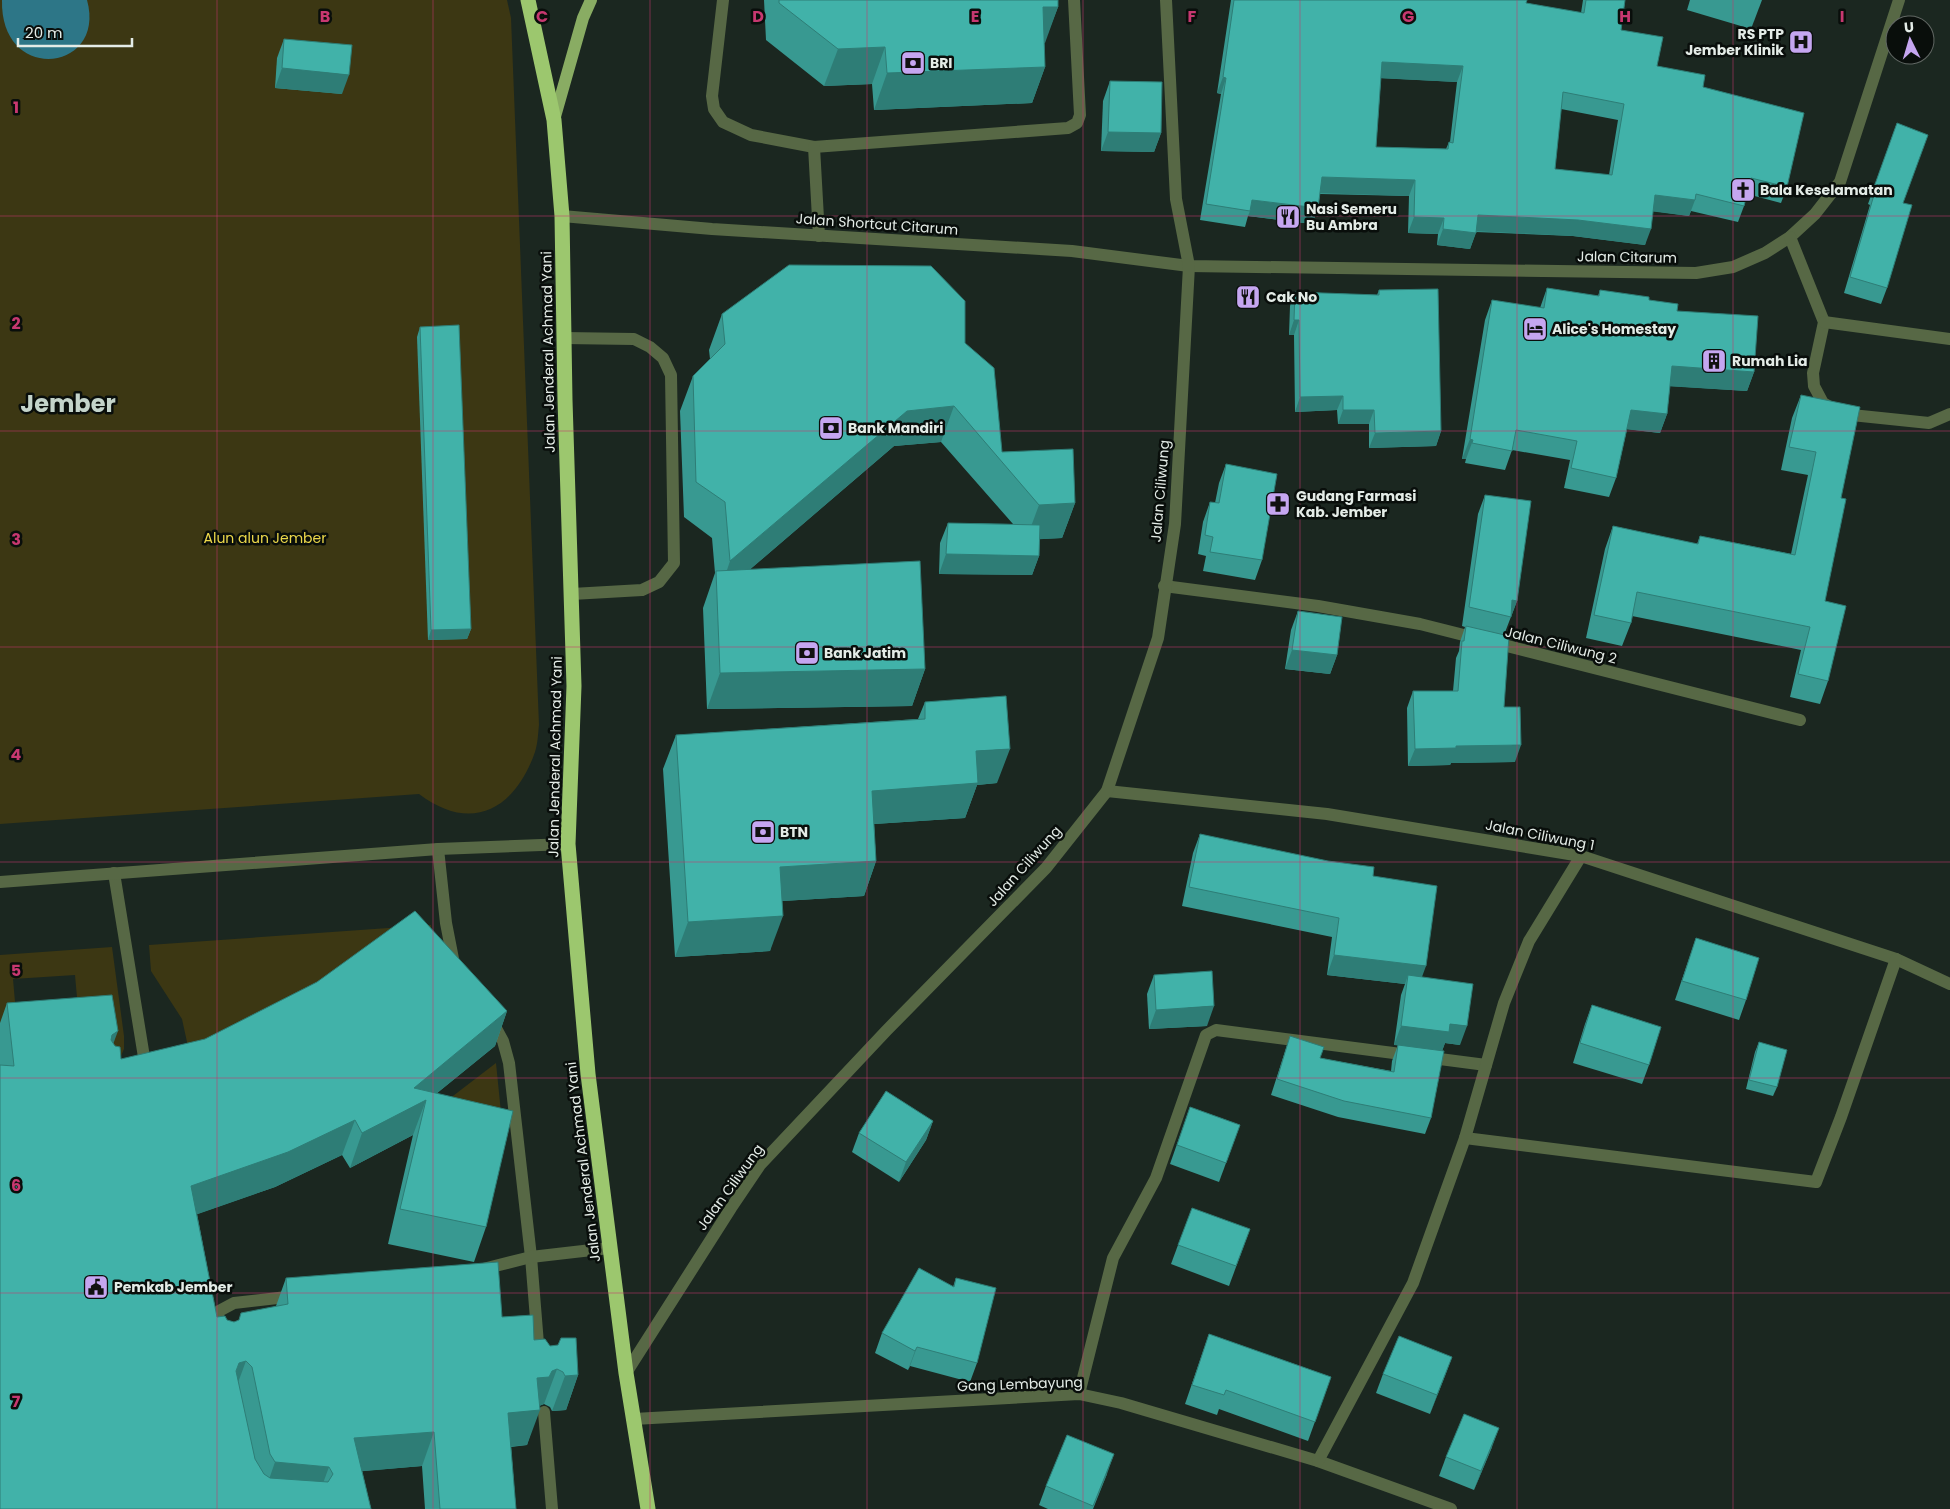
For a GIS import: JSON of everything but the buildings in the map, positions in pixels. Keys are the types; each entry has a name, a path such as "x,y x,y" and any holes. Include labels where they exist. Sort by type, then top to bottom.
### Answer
{"highway":[{"name":"Jalan Jenderal Achmad Yani","path":"528,0 554,120 562,216 574,686 568,844 588,1074 626,1373 648,1509"}],"main road":[{"path":"554,120 583,18 591,0"}],"street":[{"path":"723,0 712,96 714,109 723,122 751,135 814,147 1068,128 1077,123 1080,115 1074,0"},
{"name":"Jalan Ciliwung","path":"626,1373 760,1165 887,1030 1046,868 1107,791 1158,638 1164,586 1175,524 1189,266 1176,199 1166,0"},
{"name":"Jalan Citarum","path":"1189,266 1696,273 1733,267 1765,254 1790,237 1815,214 1840,182 1898,0"},
{"path":"814,147 819,236"},
{"name":"Jalan Shortcut Citarum","path":"562,216 819,236 1072,251 1189,266"},
{"path":"1790,237 1824,322 1813,373 1814,386 1823,403 1842,414 1929,423 1950,414"},
{"path":"1824,322 1950,339"},
{"path":"564,338 634,339 650,346 663,358 671,375 674,563 659,582 642,590 572,594"},
{"name":"Jalan Ciliwung 2","path":"1164,586 1318,606 1420,624 1800,720"},
{"name":"Jalan Ciliwung 1","path":"1107,791 1328,814 1581,856 1896,959 1950,984"},
{"path":"0,882 438,849 568,844"},
{"path":"438,849 446,923 456,974"},
{"path":"1318,1462 1413,1283 1465,1138 1504,1003 1529,940 1581,856"},
{"path":"114,873 144,1057 142,1066 132,1072"},
{"path":"1465,1138 1816,1182 1841,1117 1896,959"},
{"path":"485,1007 503,1041 509,1063 531,1257 540,1364"},
{"path":"1079,1394 1114,1258 1156,1178 1206,1035 1216,1030 1486,1064"},
{"path":"474,1271 531,1257 609,1248"},
{"path":"218,1342 215,1327 220,1311 234,1302 312,1294"},
{"name":"Gang Lembayung","path":"634,1419 1079,1394 1121,1403 1318,1462 1451,1509"},
{"path":"544,1412 552,1509"}],"green space":[{"name":"Alun alun Jember","path":"0,0 507,0 511,18 539,725 536,749 526,772 516,788 503,801 489,809 474,813 457,812 438,806 419,794 0,824"},
{"path":"431,925 432,940 186,1064 187,1042 182,1019 151,971 149,945"},
{"path":"112,947 124,1036 124,1049 121,1056 80,1031 75,975 13,979 18,1036 0,1038 0,955"},
{"path":"496,1063 504,1142 419,1122"}],"water":[{"path":"2,0 87,0 89,24 82,42 68,54 51,59 33,56 17,46 6,27"}],"place":[{"name":"RS PTP Jember Klinik","path":"1801,42"},
{"name":"BRI","path":"913,63"},
{"name":"Bala Keselamatan","path":"1743,190"},
{"name":"Nasi Semeru Bu Ambra","path":"1288,217"},
{"name":"Cak No","path":"1248,297"},
{"name":"Alice's Homestay","path":"1535,329"},
{"name":"Rumah Lia","path":"1714,361"},
{"name":"Bank Mandiri","path":"831,428"},
{"name":"Gudang Farmasi Kab. Jember","path":"1278,504"},
{"name":"Bank Jatim","path":"807,653"},
{"name":"BTN","path":"763,832"},
{"name":"Pemkab Jember","path":"96,1287"}],"district":[{"name":"Jember","path":"68,404"}]}
